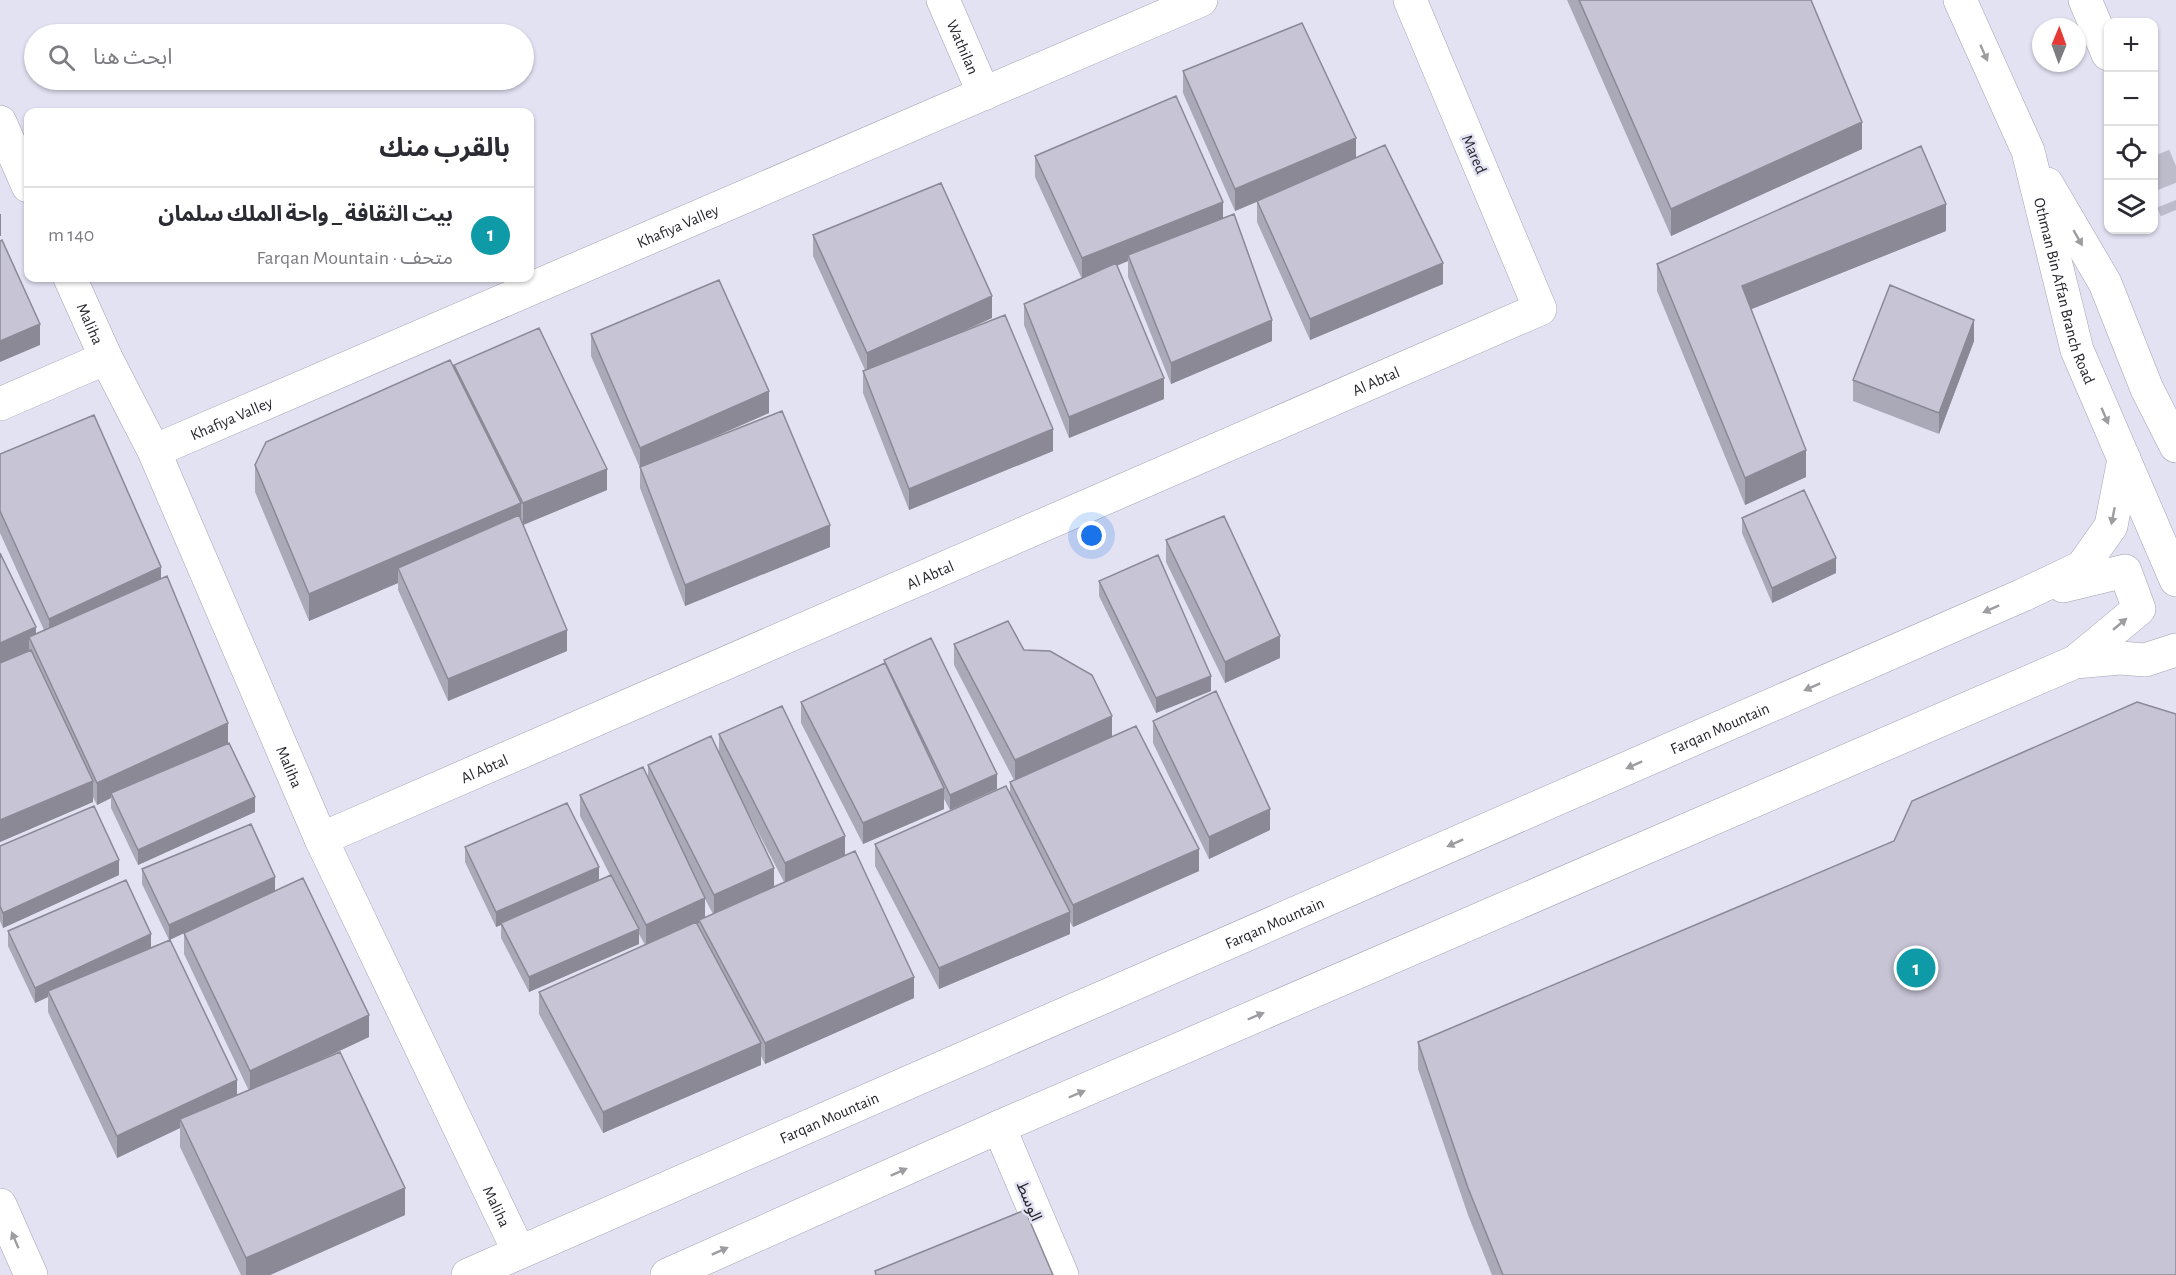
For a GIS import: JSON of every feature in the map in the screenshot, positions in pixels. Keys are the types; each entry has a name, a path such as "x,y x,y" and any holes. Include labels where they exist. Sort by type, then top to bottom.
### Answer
{"street":[{"name":"Wathilan","path":"943,0 984,94"},
{"name":"Khafiya Valley","path":"153,452 1201,0"},
{"name":"Mared","path":"1410,0 1540,309"},
{"name":"Othman Bin Affan Branch Road","path":"1960,0 2028,151 2077,350 2176,580"},
{"path":"2085,0 2104,43"},
{"path":"0,122 24,177"},
{"path":"2028,151 2105,283 2147,388 2176,446"},
{"name":"Maliha","path":"72,282 106,358 153,452 321,839 519,1252"},
{"name":"Al Abtal","path":"321,839 1540,309"},
{"path":"0,404 106,358"},
{"name":"Farqan Mountain","path":"468,1275 2023,595 2082,567 2111,526 2124,459"},
{"path":"667,1275 999,1127 2076,662 2139,609 2125,571 2023,595"},
{"path":"2076,662 2120,658 2145,660 2176,650"},
{"name":"الوسط","path":"999,1127 1062,1275"},
{"path":"0,1205 31,1275"}],"building":[{"path":"1579,0 1811,0 1862,122 1671,209"},
{"path":"1302,23 1356,138 1235,189 1183,71"},
{"path":"1176,96 1223,202 1082,258 1035,156"},
{"path":"1385,145 1443,263 1310,319 1257,201"},
{"path":"1921,146 1946,204 1742,286 1806,450 1745,478 1657,264"},
{"path":"941,183 992,296 867,353 813,235"},
{"path":"1234,214 1272,320 1171,363 1128,255"},
{"path":"2,240 40,324 0,341 0,241"},
{"path":"1116,263 1164,378 1069,417 1024,304"},
{"path":"719,280 769,391 640,448 591,334"},
{"path":"1890,285 1974,320 1939,413 1853,380"},
{"path":"1005,315 1053,429 909,489 863,371"},
{"path":"539,328 607,469 523,503 454,365"},
{"path":"450,360 521,503 309,594 255,465 266,442"},
{"path":"782,411 830,525 685,585 640,467"},
{"path":"94,415 161,567 49,619 0,511 0,454"},
{"path":"1804,490 1836,558 1772,588 1742,518"},
{"path":"519,515 567,630 448,679 398,568"},
{"path":"1224,516 1280,636 1225,662 1166,540"},
{"path":"0,553 36,627 0,643"},
{"path":"1158,555 1211,676 1156,698 1099,581"},
{"path":"167,576 228,723 97,783 29,637"},
{"path":"1008,621 1024,650 1050,651 1092,675 1112,716 1015,760 954,644"},
{"path":"931,638 997,774 950,795 884,660"},
{"path":"31,650 93,781 0,820 0,663"},
{"path":"885,663 944,788 863,823 801,702"},
{"path":"1216,691 1270,809 1209,837 1153,721"},
{"path":"2137,702 2176,714 2176,1275 1503,1275 1468,1188 1418,1042 1894,841 1912,801"},
{"path":"782,706 845,836 785,863 719,734"},
{"path":"1136,726 1199,849 1073,905 1010,782"},
{"path":"711,736 774,868 714,895 648,765"},
{"path":"229,743 255,797 138,850 111,793"},
{"path":"643,767 705,898 646,925 580,795"},
{"path":"1006,786 1070,912 939,968 875,844"},
{"path":"567,803 599,867 496,912 465,847"},
{"path":"94,806 119,860 3,913 0,906 0,846"},
{"path":"251,824 275,877 169,925 142,869"},
{"path":"855,851 914,977 765,1043 699,920"},
{"path":"611,875 639,929 529,977 501,923"},
{"path":"303,878 369,1015 250,1071 184,933"},
{"path":"126,880 151,934 35,988 8,931"},
{"path":"696,922 761,1043 603,1112 539,992"},
{"path":"170,940 237,1080 117,1136 48,991"},
{"path":"340,1052 405,1188 246,1258 180,1119"},
{"path":"1025,1210 1053,1275 876,1275 875,1271"}],"tunnel":[{"path":"2158,166 2176,210"}],"place":[{"name":"بيت الثقافة _ واحة الملك سلمان","path":"1916,968"}]}
